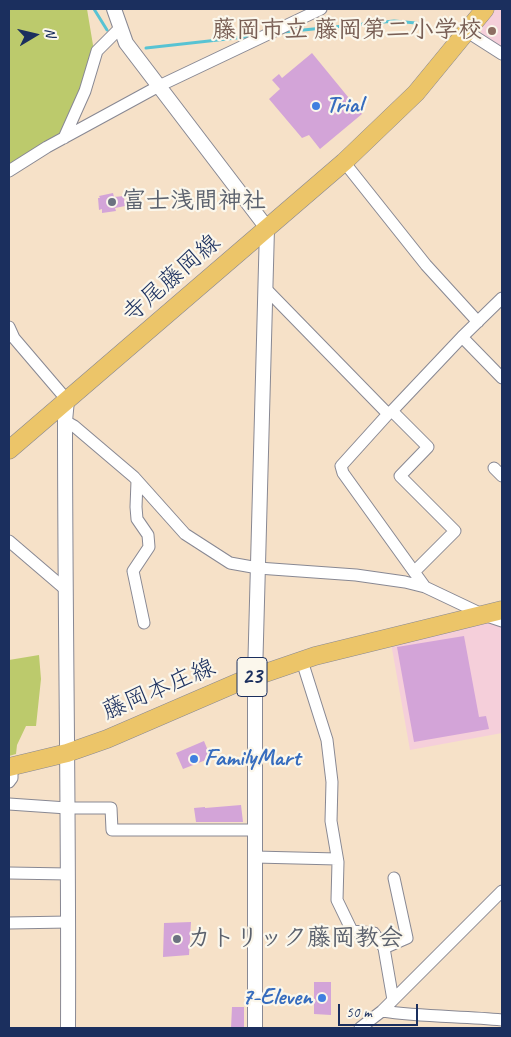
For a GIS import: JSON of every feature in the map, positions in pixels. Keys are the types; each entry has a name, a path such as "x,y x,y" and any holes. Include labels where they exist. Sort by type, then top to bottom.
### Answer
{"main road":[{"name":"寺尾藤岡線","path":"9,450 344,162 416,93 485,9"},
{"name":"藤岡本庄線","path":"10,772 107,739 255,676 325,654 502,610"}],"street":[{"path":"114,9 126,43 267,228 255,676 256,1028"},
{"path":"9,171 47,147 159,86 322,9"},
{"path":"64,138 85,91 97,52 120,28"},
{"path":"466,31 502,54"},
{"path":"344,162 426,265 478,322"},
{"path":"266,289 390,413 428,447 400,476 455,531 414,572"},
{"path":"425,587 343,473 341,466 462,337 502,298"},
{"path":"9,328 14,338 67,400 64,421 69,922 68,1028"},
{"path":"462,337 502,378"},
{"path":"64,421 74,426 137,481 185,534 230,564 405,582 425,587 484,615 502,621"},
{"path":"137,481 137,519 148,535 149,548 133,571 144,623"},
{"path":"9,541 65,588"},
{"path":"302,661 326,740 332,782 331,821 337,859 337,900 352,931 374,933 384,948 393,1000"},
{"path":"9,804 68,808 110,808 112,830 255,830"},
{"path":"255,857 337,859"},
{"path":"9,873 68,874"},
{"path":"384,948 407,938 394,878"},
{"path":"360,1028 382,1011 502,891"},
{"path":"9,923 69,922"},
{"path":"382,1011 399,1014 502,1020"}],"shaded area":[{"name":"藤岡市立 藤岡第二小学校","path":"494,9 502,9 502,48 482,36 480,26"},
{"path":"491,621 502,627 502,733 410,750 391,643"}],"green space":[{"path":"9,9 87,9 94,51 80,93 60,135 9,166"},
{"path":"39,655 41,679 36,726 26,726 17,745 16,754 9,756 9,660"}],"building":[{"name":"Trial","path":"312,53 362,114 320,149 309,135 302,138 269,99 280,89 272,80 279,74 282,78"},
{"name":"富士浅間神社","path":"113,193 114,197 124,196 125,206 115,208 116,211 102,213 102,209 99,210 99,196"},
{"path":"464,636 479,717 486,716 489,729 414,742 397,647"},
{"path":"204,741 211,758 183,769 176,753"},
{"path":"241,805 243,822 196,822 194,808"},
{"name":"カトリック藤岡教会","path":"191,922 189,955 163,957 164,923"},
{"name":"7-Eleven","path":"314,982 331,982 331,1015 314,1014"},
{"path":"232,1007 244,1007 244,1028 231,1028"}],"waterway":[{"path":"94,9 107,30"},
{"path":"283,32 394,21 421,25"},
{"path":"146,48 254,36"}],"place":[{"name":"藤岡市立 藤岡第二小学校","path":"492,31"},
{"name":"Trial","path":"316,106"},
{"name":"富士浅間神社","path":"112,202"},
{"name":"FamilyMart","path":"194,759"},
{"name":"カトリック藤岡教会","path":"177,939"},
{"name":"7-Eleven","path":"322,998"}]}
